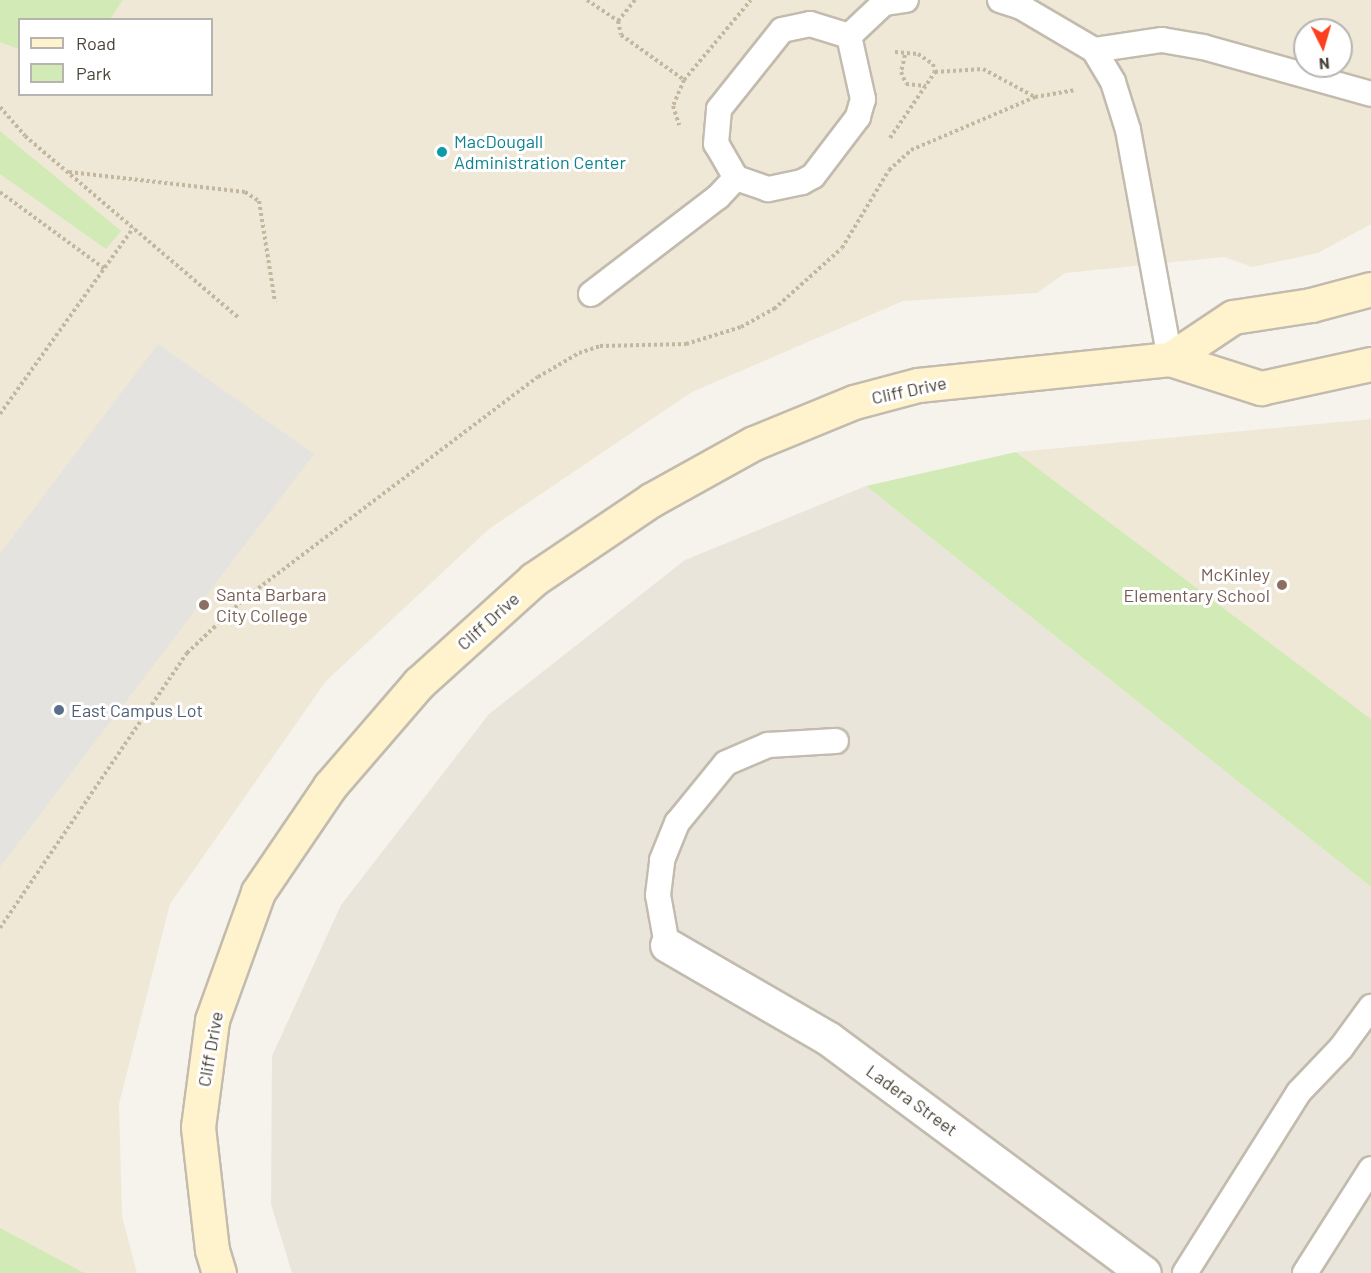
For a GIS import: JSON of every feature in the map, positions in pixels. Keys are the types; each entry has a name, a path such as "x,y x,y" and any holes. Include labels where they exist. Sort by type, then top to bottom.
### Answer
{"main road":[{"name":"Cliff Drive","path":"1170,359 1233,317 1311,305 1371,289"},
{"name":"Cliff Drive","path":"219,1273 212,1250 198,1127 212,1020 258,892 330,786 418,683 534,579 651,500 753,442 854,402 918,385 1170,359 1261,388 1371,364"}],"street":[{"name":"Ladera Street","path":"667,945 829,1040 1143,1273"}],"lane":[{"path":"849,36 891,1"},
{"path":"1014,2 1094,50 1113,82 1128,130 1170,359"},
{"path":"810,24 849,36 863,99 858,117 813,176 768,189 736,178 717,144 719,109 782,30 810,24"},
{"path":"1094,50 1162,40 1203,47 1371,94"},
{"path":"591,294 718,197 736,178"},
{"path":"667,945 658,895 662,860 677,823 726,764 768,745 836,741"},
{"path":"1185,1273 1299,1092 1341,1048 1371,1007"},
{"path":"1305,1273 1371,1169"}],"path":[{"path":"587,0 618,21 621,35 672,72"},
{"path":"618,21 635,0"},
{"path":"684,80 751,0"},
{"path":"886,142 895,134 935,72 933,64 918,54 905,55 895,52"},
{"path":"905,55 901,72 906,84 926,86"},
{"path":"935,72 983,69 1035,97"},
{"path":"0,928 187,653 244,599 538,377 579,353 623,344 686,344 741,327 774,309 842,248 889,170 911,150 1035,97 1067,92"},
{"path":"0,107 25,136 239,318"},
{"path":"68,172 245,192 259,201 275,302"},
{"path":"0,192 105,269"},
{"path":"0,414 134,228"}],"shaded area":[{"name":"Santa Barbara City College","path":"0,0 1371,0 1371,224 1318,253 1252,267 1224,257 1065,273 1037,293 903,301 692,392 489,529 326,681 170,904 119,1104 122,1216 137,1273 0,1273"},
{"name":"East Campus Lot","path":"158,344 314,454 0,867 0,554"},
{"name":"McKinley Elementary School","path":"1371,419 1371,719 1016,452"},
{"path":"866,486 1371,887 1371,1273 292,1273 271,1204 272,1056 341,905 489,714 685,560"}],"green space":[{"path":"0,0 123,0 111,18 18,18 18,49 0,42"},
{"path":"0,131 121,231 106,249 0,174"},
{"path":"1016,452 1371,719 1371,887 866,486"},
{"path":"0,1228 84,1273 0,1273"}],"place":[{"name":"MacDougall Administration Center","path":"442,152"},
{"name":"McKinley Elementary School","path":"1282,585"},
{"name":"Santa Barbara City College","path":"204,605"},
{"name":"East Campus Lot","path":"59,710"}]}
